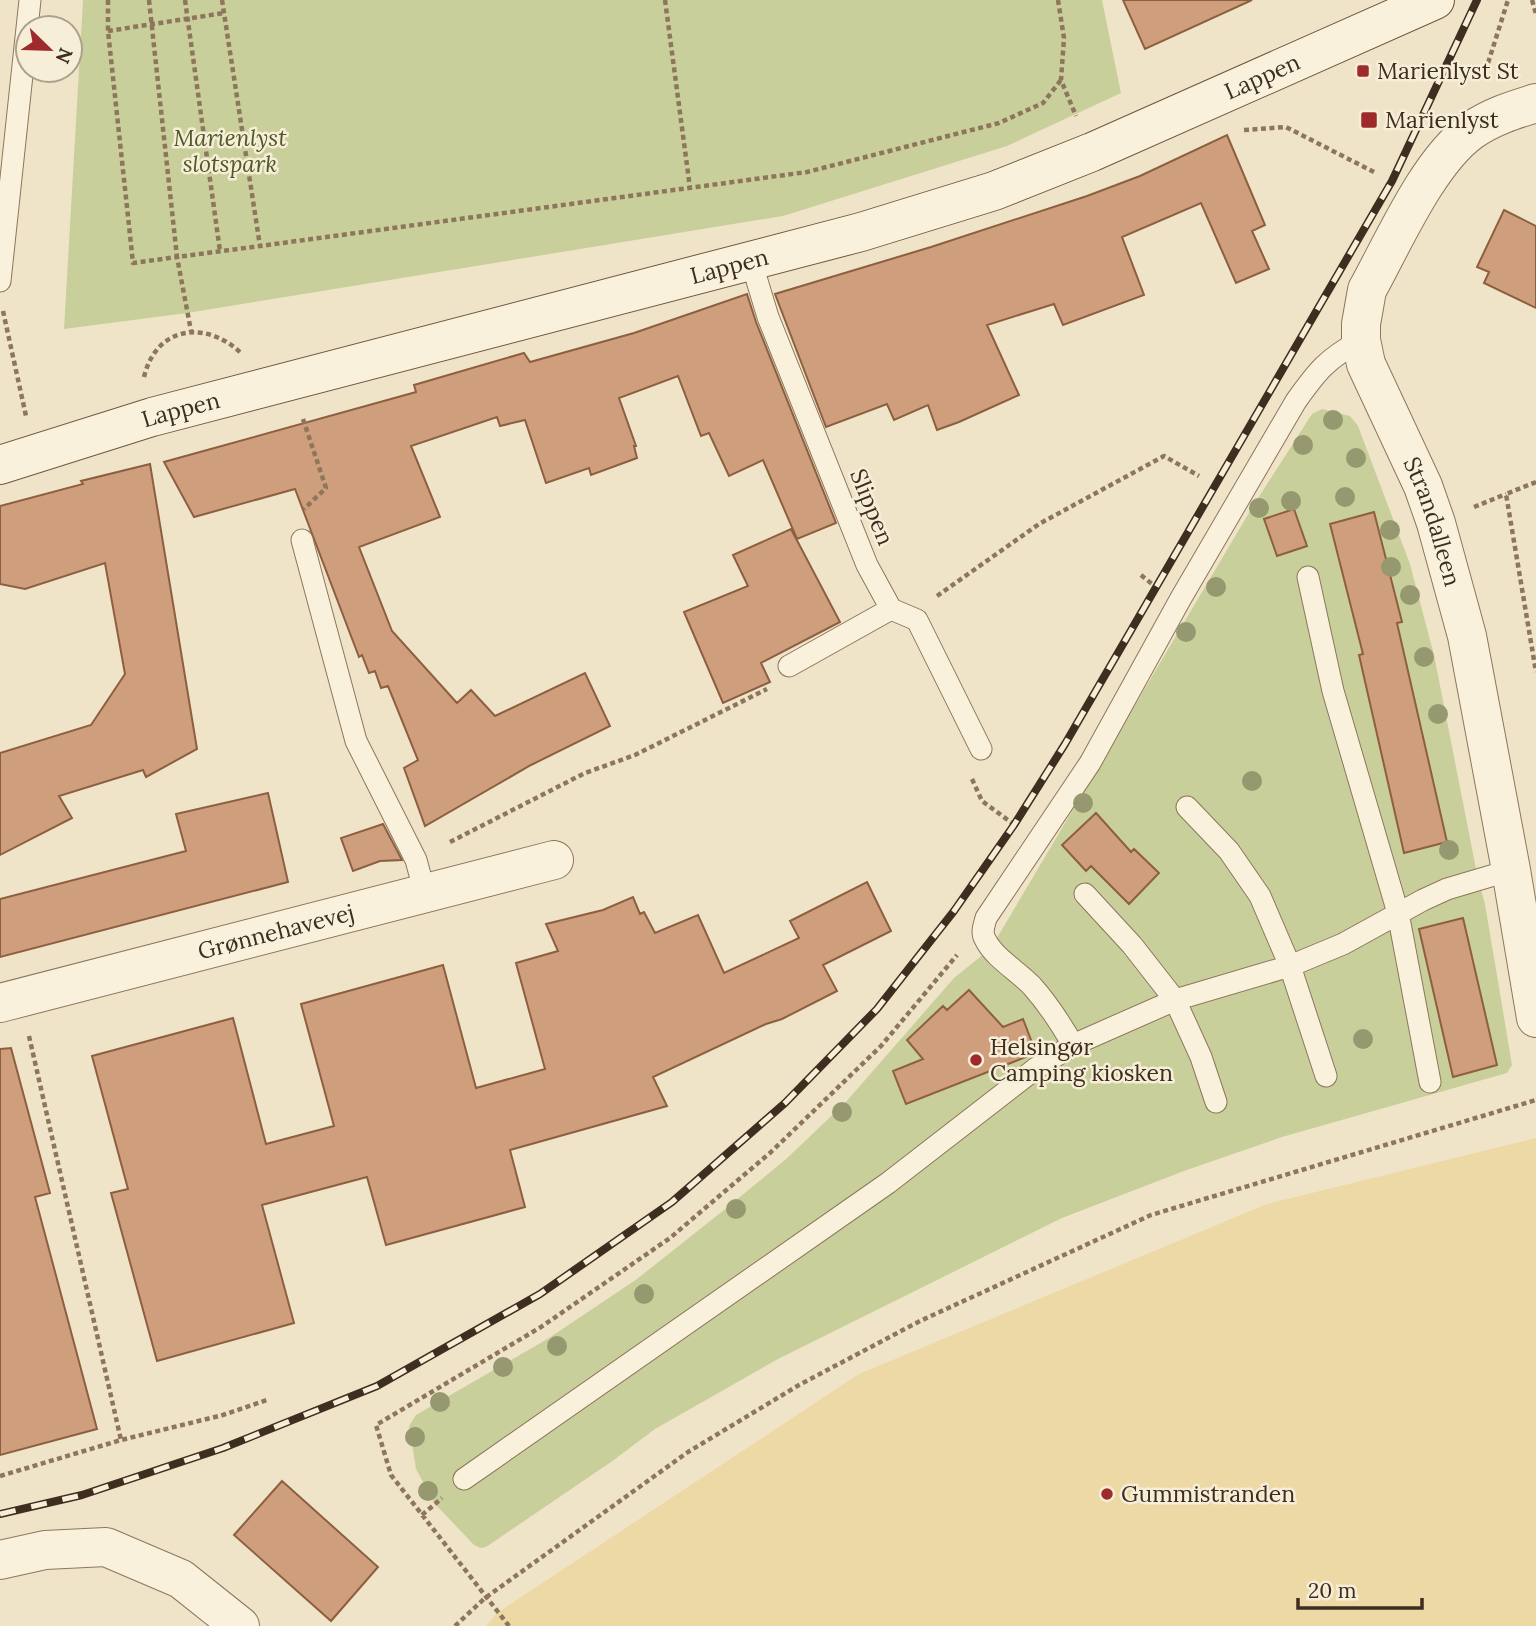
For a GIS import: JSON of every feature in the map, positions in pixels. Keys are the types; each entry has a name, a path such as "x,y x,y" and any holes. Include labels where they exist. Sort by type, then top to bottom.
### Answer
{"street":[{"name":"Lappen","path":"17,460 152,417 861,232 994,191 1092,152 1435,0"},
{"name":"Strandalleen","path":"1536,103 1498,116 1472,131 1452,147 1434,170 1367,290 1361,340 1366,364 1423,485 1459,602 1511,870 1536,1018"},
{"name":"Grønnehavevej","path":"10,1001 421,876 554,860"},
{"path":"0,1560 45,1550 106,1547 181,1579 240,1626"}],"lane":[{"path":"0,282 30,0"},
{"name":"Slippen","path":"751,261 768,317 867,565 891,609"},
{"path":"1073,1045 1044,1000 984,938 986,918 1090,763 1181,598 1296,401 1315,374 1335,354 1361,340"},
{"path":"302,540 356,741 421,876"},
{"path":"1308,577 1332,691 1398,913 1430,1082"},
{"path":"789,666 891,609 917,620 981,749"},
{"path":"1187,807 1229,852 1260,897 1290,965 1326,1076"},
{"path":"464,1479 888,1183 1035,1069 1073,1045 1175,1000 1290,965 1343,944 1447,889 1511,870"},
{"path":"1085,894 1132,945 1175,1000 1201,1057 1216,1102"}],"path":[{"path":"107,0 108,31 134,263 807,172 999,124 1043,103 1061,80 1064,38 1058,0"},
{"path":"149,0 177,257 191,331"},
{"path":"185,0 220,251"},
{"path":"222,0 260,246"},
{"path":"664,0 690,188"},
{"path":"1472,131 1485,67 1508,0"},
{"path":"1532,0 1536,14"},
{"path":"108,31 224,13"},
{"path":"1199,105 1218,132 1286,127 1374,172"},
{"path":"3,310 17,460"},
{"path":"152,417 144,396 144,374 153,354 169,339 191,331 210,333 228,340 242,354 251,371 252,391"},
{"path":"290,381 326,488 300,513 302,540"},
{"path":"891,609 933,599 1039,524 1164,456 1199,476"},
{"path":"1536,482 1506,494 1536,672"},
{"path":"421,876 585,773 635,755 772,686 789,666"},
{"path":"981,749 965,764 982,801 1039,840"},
{"path":"509,1626 391,1475 376,1425 541,1327 670,1238 771,1152 881,1046 962,950 984,938"},
{"path":"10,1001 121,1440"},
{"path":"455,1626 485,1598 688,1452 799,1385 920,1321 1151,1215 1536,1100"},
{"path":"0,1476 121,1440 223,1415 267,1400"}],"green space":[{"name":"Marienlyst slotspark","path":"83,0 1102,0 1121,93 1007,146 783,216 187,313 64,329 78,84 84,84"},
{"path":"1322,409 1350,416 1358,426 1410,564 1434,655 1485,904 1512,1065 1507,1073 1282,1137 1062,1218 778,1359 655,1429 486,1547 474,1545 435,1504 416,1469 409,1426 416,1415 549,1338 637,1279 724,1210 785,1160 845,1103 954,978 991,948 1253,506 1312,414"}],"sand":[{"name":"Gummistranden","path":"1536,1138 1536,1626 486,1626 497,1613 859,1374 1267,1204"}],"building":[{"path":"1123,0 1252,0 1145,49"},
{"path":"1227,135 1265,225 1252,231 1269,269 1236,283 1201,203 1122,237 1144,295 1063,325 1054,304 987,325 1019,395 937,430 928,405 894,420 887,404 826,427 775,294 1087,196 1140,176"},
{"path":"1504,210 1536,226 1536,308 1484,283 1489,272 1477,267"},
{"path":"747,294 836,523 797,539 763,460 729,476 709,433 701,436 678,376 619,398 636,446 637,458 591,475 589,468 546,483 525,420 500,426 497,417 411,446 440,517 359,547 392,631 457,703 471,690 495,716 585,673 610,726 531,765 425,826 404,768 418,760 388,686 381,688 375,671 369,673 362,655 359,657 295,489 194,517 164,462 416,392 414,385 524,353 530,362 634,333"},
{"path":"150,464 197,749 146,777 143,770 59,796 72,818 0,855 0,753 91,725 125,674 105,563 25,589 0,584 0,506 83,484 81,481"},
{"path":"1294,509 1307,546 1277,556 1264,519"},
{"path":"1374,512 1402,622 1397,623 1447,842 1404,853 1359,655 1363,654 1330,524"},
{"path":"791,529 840,622 761,663 770,682 723,703 684,612 748,586 733,555"},
{"path":"268,793 288,882 0,957 0,899 186,851 176,814"},
{"path":"1096,813 1131,852 1134,849 1159,873 1129,904 1091,866 1086,871 1062,845"},
{"path":"383,824 402,860 380,861 353,871 341,838"},
{"path":"867,882 891,931 823,965 837,991 653,1077 667,1106 510,1150 525,1207 386,1245 367,1177 262,1205 294,1323 157,1361 111,1193 128,1189 92,1056 233,1018 266,1144 334,1126 301,1004 443,965 476,1088 545,1069 516,963 558,951 546,924 603,910 633,897 640,914 644,912 655,933 698,915 724,973 799,938 790,921"},
{"path":"1463,918 1497,1065 1453,1077 1419,929"},
{"path":"969,990 1003,1027 1023,1019 1036,1053 906,1104 893,1071 923,1059 907,1040 943,1006 947,1010"},
{"path":"11,1048 50,1193 35,1197 97,1429 0,1455 0,1049"},
{"path":"282,1481 378,1567 331,1621 234,1535"}],"railway":[{"path":"0,1514 82,1495 223,1448 377,1386 540,1294 672,1202 785,1103 877,1009 954,911 1014,825 1065,744 1392,181 1477,0"}],"place":[{"name":"Marienlyst St","path":"1363,71"},
{"name":"Marienlyst","path":"1369,120"},
{"name":"Helsingør Camping kiosken","path":"976,1060"},
{"name":"Gummistranden","path":"1107,1494"}]}
